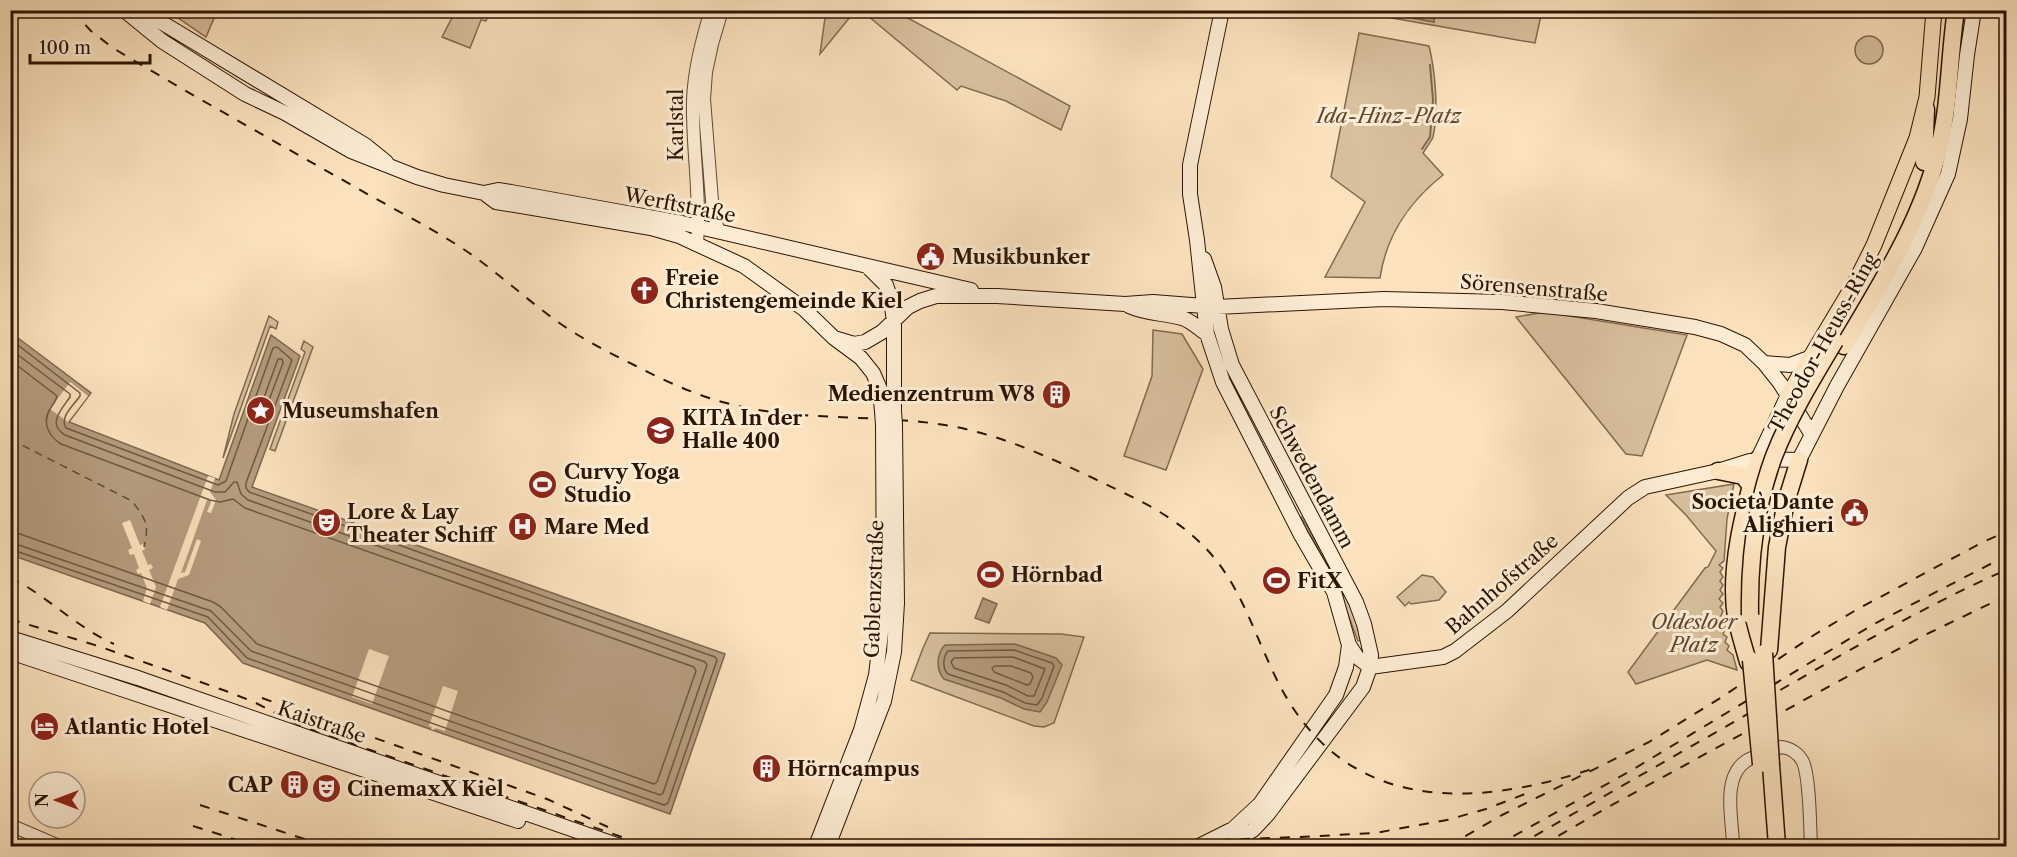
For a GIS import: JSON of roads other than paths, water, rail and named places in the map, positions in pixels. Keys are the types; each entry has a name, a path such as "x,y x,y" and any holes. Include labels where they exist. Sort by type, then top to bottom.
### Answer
{"highway":[{"name":"Theodor-Heuss-Ring","path":"1839,344 1901,223 1924,162 1935,113 1946,10"},
{"name":"Theodor-Heuss-Ring","path":"1767,846 1766,768 1760,659 1751,556 1763,491 1774,456 1789,423 1902,246 1920,205 1939,147 1945,118 1956,10"},
{"path":"1949,72 1957,59 1968,10"},
{"path":"1924,162 1926,109"},
{"path":"1758,459 1738,550 1735,591 1736,616 1760,659"},
{"path":"1760,659 1777,547 1786,502 1799,460"},
{"path":"1718,471 1743,476 1751,486"},
{"name":"Theodor-Heuss-Ring","path":"1760,659 1752,683 1777,846"}],"main road":[{"name":"Werftstraße","path":"124,10 155,36 245,94 266,103 351,151 436,183 484,193 498,190 511,192 701,228 997,296"},
{"name":"Werftstraße","path":"141,10 365,145 392,167"},
{"path":"1208,308 1190,194 1190,165 1222,10"},
{"path":"1788,395 1851,289 1874,245 1917,138 1926,109 1934,10"},
{"name":"Theodor-Heuss-Ring","path":"1799,460 1837,386 1905,267 1945,182 1953,158 1960,119 1974,10"},
{"name":"Werftstraße","path":"484,193 496,202 651,228 697,244 744,266 804,309 834,338 861,358 873,372 889,418"},
{"path":"867,266 886,285 894,321"},
{"name":"Werftstraße","path":"834,338 854,344 865,342 882,332 908,308 936,296 997,296 1125,304 1153,302 1208,308"},
{"name":"Sörensenstraße","path":"1208,308 1384,299 1502,302 1596,311 1686,325 1721,334 1745,345 1764,363 1788,395 1812,435"},
{"name":"Werftstraße","path":"1125,304 1140,311 1182,318 1207,334"},
{"name":"Werftstraße","path":"1182,318 1208,308"},
{"name":"Schwedendamm","path":"1198,846 1233,829 1260,804 1336,695 1347,663 1349,645 1344,620 1334,592 1301,535 1223,382 1207,334 1208,308"},
{"name":"Schwedendamm","path":"1208,308 1221,329 1241,385 1356,602 1368,642 1370,667"},
{"name":"Gablenzstraße","path":"828,846 884,702 889,679 885,569 894,321"},
{"path":"1764,363 1790,365 1809,358"},
{"name":"Theodor-Heuss-Ring","path":"1758,459 1788,395"},
{"name":"Bahnhofstraße","path":"1370,667 1443,657 1464,644 1507,611 1628,498 1645,487 1718,471 1758,459 1799,460"},
{"name":"Gablenzstraße","path":"816,846 861,730 889,634"},
{"name":"Kaistraße","path":"10,638 138,678 404,770 593,839 620,846"},
{"path":"1225,846 1253,830 1268,813 1363,687 1370,667 1357,657 1349,645"},
{"name":"Kaistraße","path":"10,652 591,846"}],"street":[{"name":"Karlstal","path":"697,244 701,228 693,100 696,66 711,10"},
{"name":"Karlstal","path":"719,232 712,213 704,99 706,72 722,10"},
{"name":"Karlstal","path":"701,228 712,213"},
{"path":"1733,846 1731,786 1736,771 1748,760 1781,747 1786,747 1799,756 1804,766 1811,846"},
{"path":"10,825 59,846"}],"water":[{"path":"1388,11 1435,11 1434,22 1395,15"},
{"path":"10,332 91,393 69,422 219,480 271,335 300,356 252,487 725,654 670,814 243,663 205,623 11,555"},
{"path":"983,598 997,604 989,623 975,618"},
{"path":"1015,644 1056,658 1062,665 1047,702 1040,712 1024,709 1001,698 944,679 941,675 938,662 945,645"}],"waterway":[{"path":"1422,149 1430,137 1433,100 1430,65"}],"railway":[{"path":"72,10 91,31 113,48 442,236 468,252 567,328 666,381 698,394 753,409 809,416 922,422 968,430 1032,451 1154,508 1193,536 1224,572 1246,611 1276,678 1303,722 1335,755 1372,776 1412,789 1455,794 1499,791 1545,782 1592,769"},
{"path":"1448,846 1502,815 1649,742 1856,610 2006,532"},
{"path":"1496,846 1632,770 1874,624 2006,556"},
{"path":"1763,700 1913,615 2006,570"},
{"path":"10,577 37,593 87,629 114,644"},
{"path":"1541,846 1872,663 2006,596"},
{"path":"10,619 98,646 226,691 254,702 301,726 648,846"},
{"path":"262,698 547,799 608,827"},
{"path":"1517,846 1774,699"},
{"path":"1060,846 1375,833 1447,820 1486,809 1525,794"},
{"path":"200,805 326,846"},
{"path":"193,826 256,846"}],"place":[{"name":"Musikbunker","path":"931,257"},
{"name":"Freie Christengemeinde Kiel","path":"644,290"},
{"name":"Medienzentrum W8","path":"1056,394"},
{"name":"Museumshafen","path":"261,411"},
{"name":"KITA In der Halle 400","path":"661,430"},
{"name":"Curvy Yoga Studio","path":"543,484"},
{"name":"Società Dante Alighieri","path":"1855,513"},
{"name":"Lore & Lay Theater Schiff","path":"326,523"},
{"name":"Mare Med","path":"523,527"},
{"name":"Hörnbad","path":"990,575"},
{"name":"FitX","path":"1276,581"},
{"name":"Atlantic Hotel","path":"44,727"},
{"name":"Hörncampus","path":"766,769"},
{"name":"CAP","path":"294,785"},
{"name":"CinemaxX Kiel","path":"326,789"}],"park label":[{"name":"Ida-Hinz-Platz","path":"1389,116"},
{"name":"Oldesloer Platz","path":"1694,634"}]}
